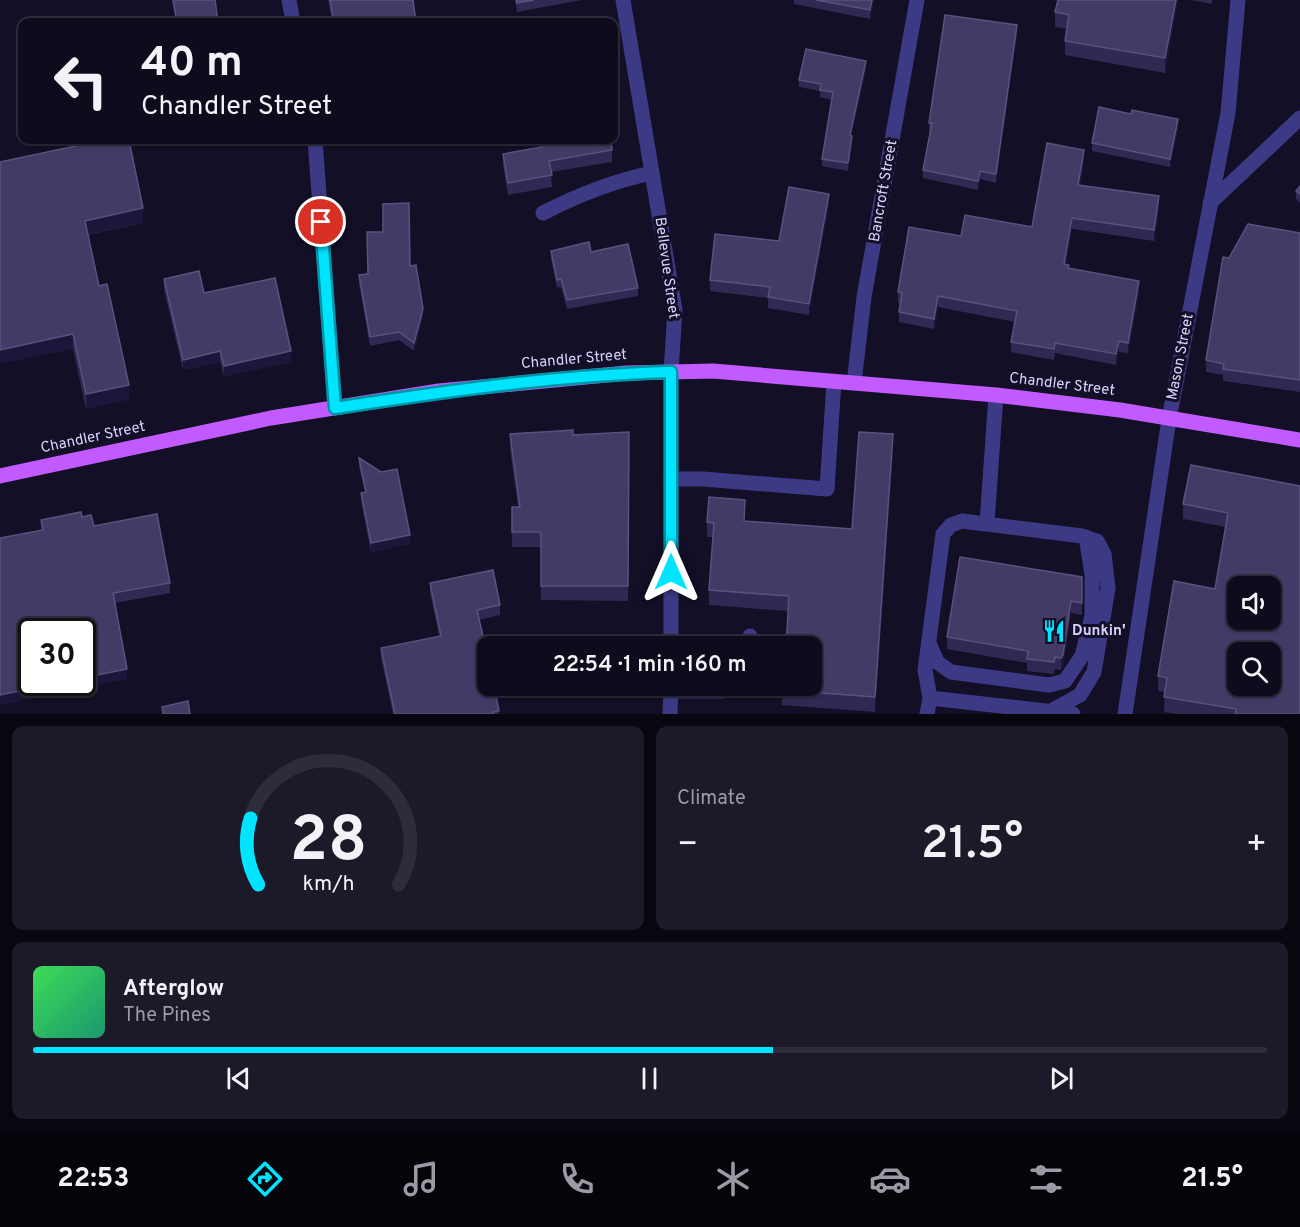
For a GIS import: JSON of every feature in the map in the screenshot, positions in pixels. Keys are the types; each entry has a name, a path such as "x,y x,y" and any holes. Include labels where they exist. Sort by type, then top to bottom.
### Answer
{"main road":[{"name":"Chandler Street","path":"0,476 260,420 439,392 627,373 713,371 996,395 1120,410 1300,440"}],"street":[{"path":"289,0 292,18"},
{"name":"Bellevue Street","path":"623,0 675,310 671,372 671,636"},
{"name":"Bancroft Street","path":"854,383 864,297 917,0"},
{"name":"Mason Street","path":"1125,714 1168,419 1228,113 1238,0"},
{"path":"1210,203 1300,118"},
{"path":"315,144 335,408"},
{"path":"543,213 616,180 652,173"},
{"path":"671,479 703,479 827,489 834,381"},
{"path":"987,523 996,395"},
{"path":"927,714 930,698 925,670 943,534 951,525 962,521 1086,537 1097,541 1104,554 1108,588 1094,672 1080,695 1049,712"},
{"path":"929,643 938,662 951,672 1049,685 1065,681 1082,656 1092,616 1092,574 1086,537"},
{"path":"670,714 671,696"},
{"path":"930,698 1073,714"}],"building":[{"path":"173,0 215,0 217,18 176,18"},
{"path":"330,0 413,0 415,18 333,18"},
{"path":"516,0 534,0 517,3"},
{"path":"816,0 872,0 870,10"},
{"path":"1058,0 1176,0 1165,58 1065,41 1069,15 1055,12"},
{"path":"945,15 1017,25 996,174 980,171 978,181 923,170 932,123 929,123"},
{"path":"806,49 866,61 850,135 852,136 848,163 822,159 833,92 820,90 821,84 799,80"},
{"path":"1099,107 1131,114 1132,110 1178,119 1170,159 1092,143"},
{"path":"1047,143 1084,150 1078,185 1159,196 1154,230 1072,218 1064,264 1069,265 1068,268 1139,281 1128,343 1119,341 1116,354 1055,343 1054,349 1011,342 1017,311 938,296 934,319 899,312 902,293 898,292 909,227 961,236 965,215 1032,227"},
{"path":"85,144 130,144 143,208 85,221 99,286 107,284 129,385 86,394 73,334 0,350 0,162"},
{"path":"542,144 611,144 612,150 549,161 552,175 508,183 503,154 542,147"},
{"path":"789,187 829,194 809,304 768,297 770,287 710,280 715,234 779,241"},
{"path":"409,203 410,266 416,265 423,309 414,343 399,332 370,337 359,275 368,274 367,232 383,232 383,204"},
{"path":"1248,224 1300,233 1300,380 1223,369 1224,364 1206,360 1223,257 1229,258"},
{"path":"589,242 591,252 628,244 638,288 567,300 561,279 557,280 551,251"},
{"path":"199,271 204,293 275,278 291,351 224,366 220,351 183,360 164,279"},
{"path":"573,430 573,435 629,432 628,586 541,586 541,532 512,532 512,507 520,507 510,434"},
{"path":"859,432 893,434 875,697 822,693 822,636 787,636 789,596 709,590 714,523 707,522 709,497 745,500 744,521 852,529"},
{"path":"359,458 381,472 397,469 410,535 371,543 361,493 366,492"},
{"path":"1191,465 1300,486 1300,714 1235,714 1236,709 1164,697 1167,678 1158,676 1174,581 1215,589 1228,513 1183,504"},
{"path":"81,512 82,517 91,515 94,526 157,514 170,583 113,593 127,669 96,675 96,618 18,618 18,691 0,695 0,538 43,530 41,520"},
{"path":"960,557 1082,577 1082,603 1071,601 1061,658 1055,657 1054,662 1027,659 1028,651 947,637"},
{"path":"493,570 500,605 477,610 483,636 477,636 477,696 496,696 499,711 493,714 395,714 381,648 441,636 430,583"},
{"path":"188,701 190,714 163,714 162,707"}],"place":[{"name":"Dunkin'","path":"1054,631"}],"route":[{"path":"321,222 335,408 439,392 627,373 671,372 671,572"}]}
